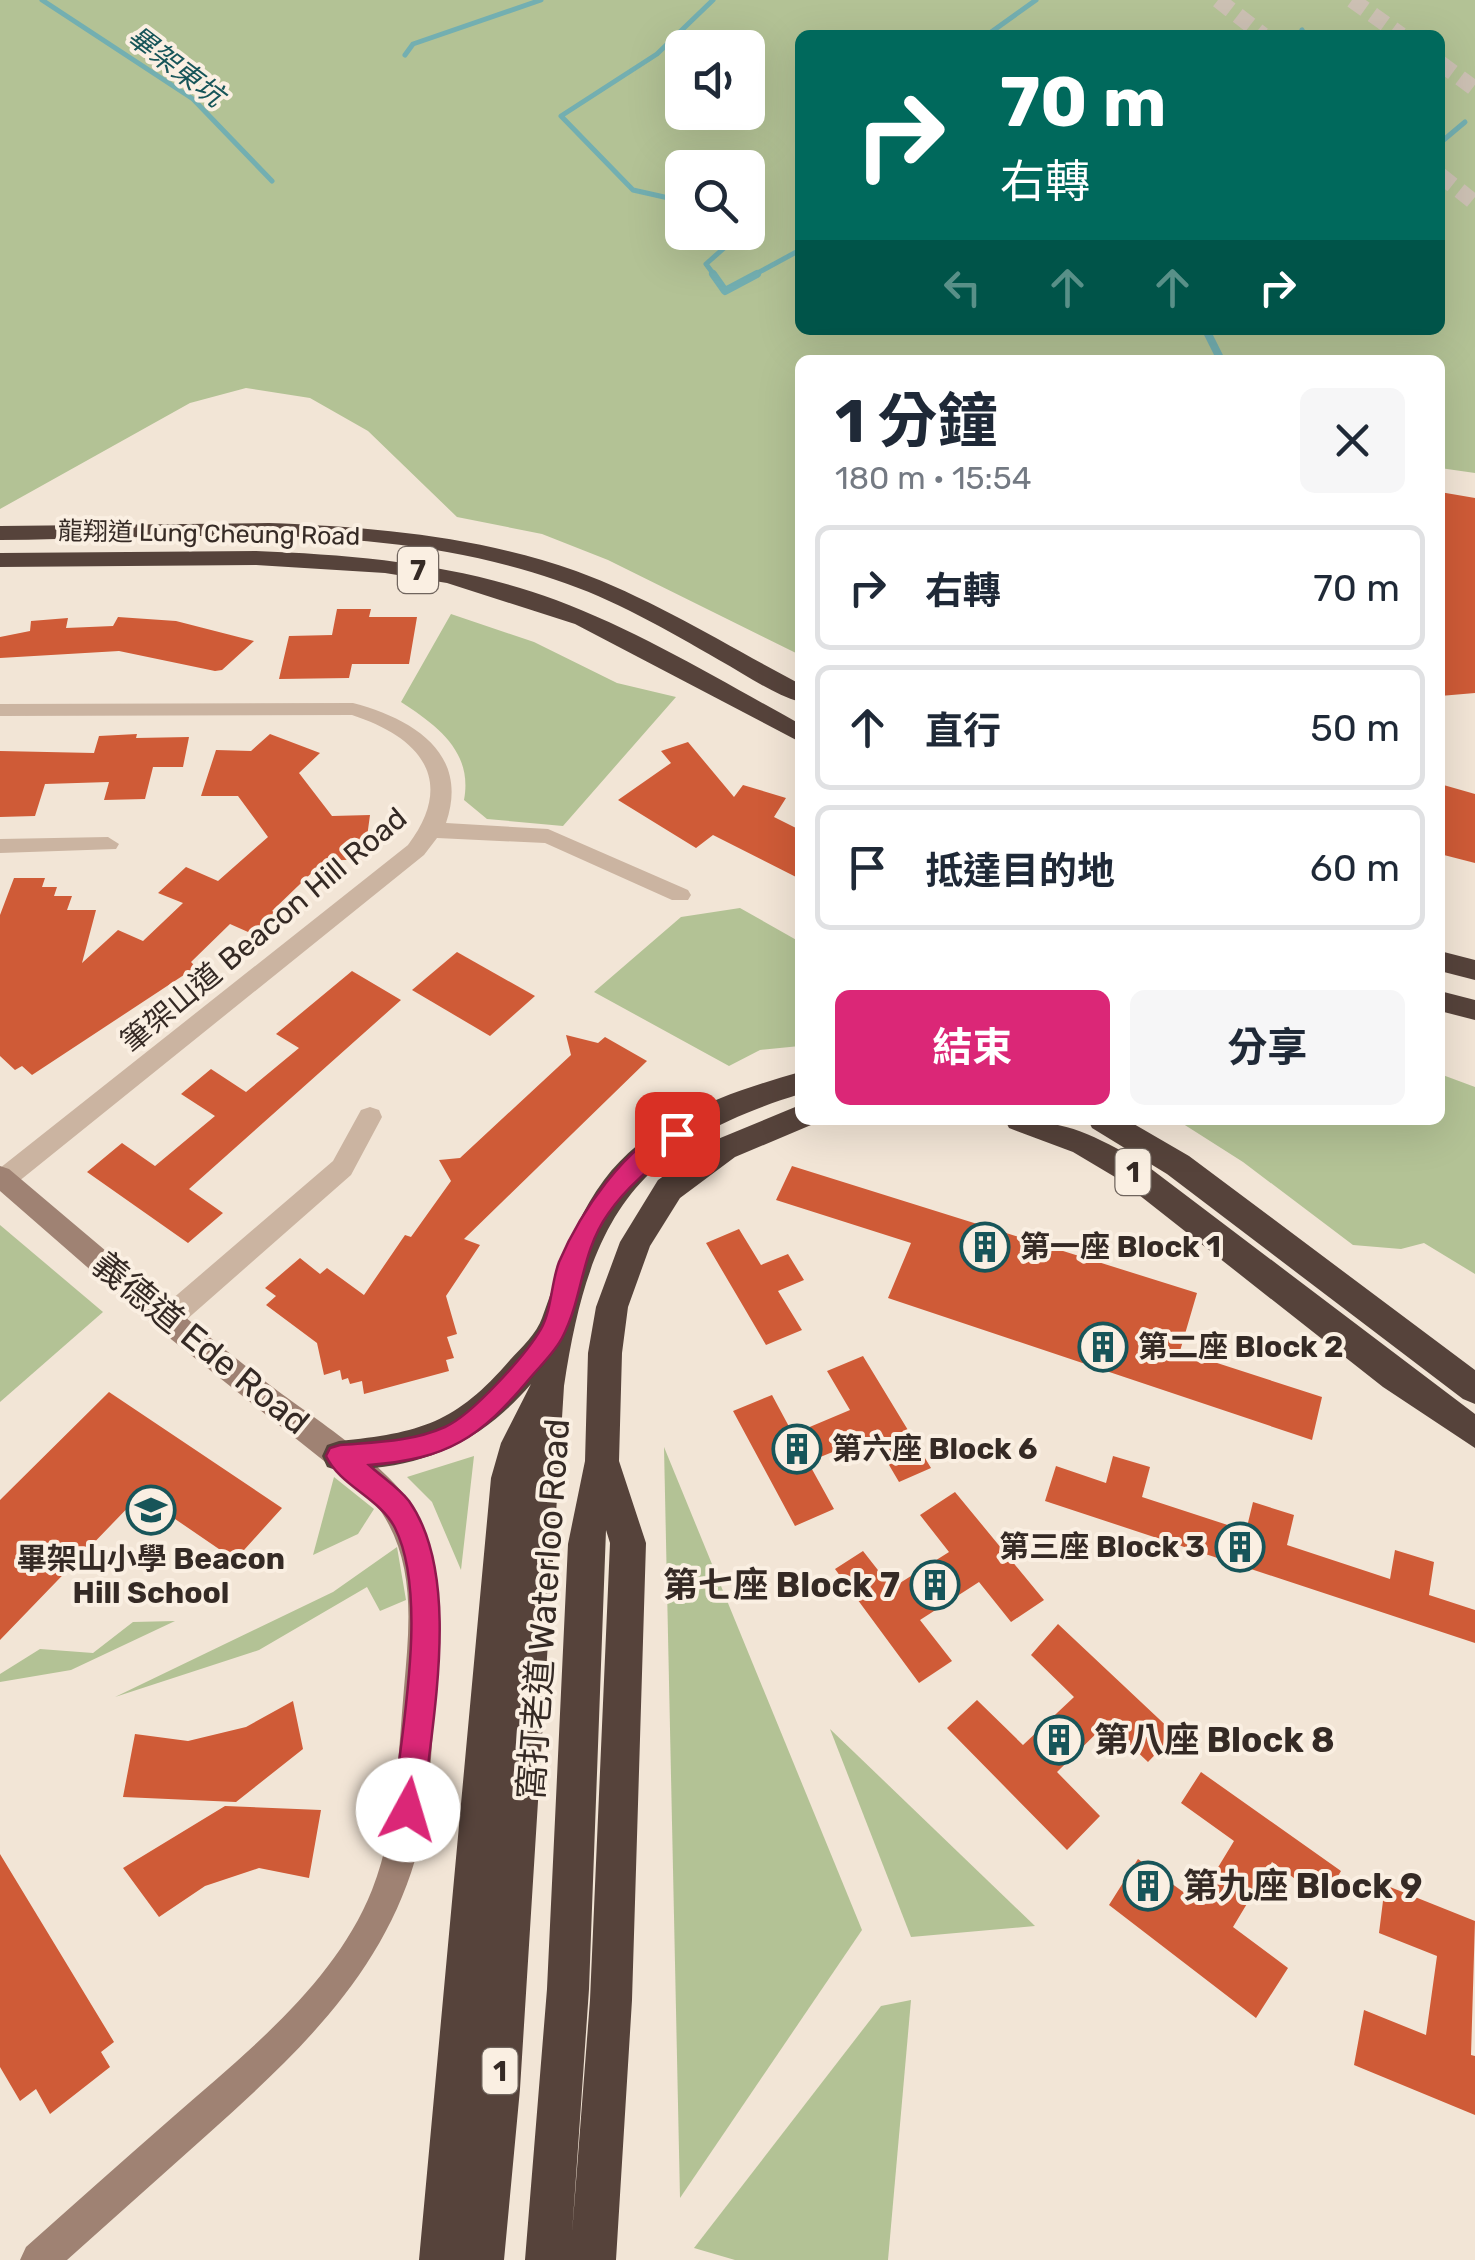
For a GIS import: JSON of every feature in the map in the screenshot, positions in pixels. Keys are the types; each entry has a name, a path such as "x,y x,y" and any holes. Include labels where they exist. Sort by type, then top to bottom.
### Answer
{"highway":[{"name":"龍翔道 Lung Cheung Road","path":"0,533 347,534 482,552 536,565 637,605 795,691"},
{"name":"龍翔道 Lung Cheung Road","path":"0,560 328,562 459,578 535,600 600,628 795,731"},
{"path":"1445,962 1475,970"},
{"path":"1445,1001 1475,1010"},
{"name":"窩打老道 Waterloo Road","path":"481,2260 514,1882 553,1332 574,1254 616,1185 659,1147 707,1116 795,1085"},
{"name":"窩打老道 Waterloo Road","path":"548,2260 572,1886 586,1544 602,1461 610,1320 624,1269 649,1216 669,1190 705,1160 757,1132 795,1119"},
{"name":"1","path":"1033,1125 1084,1144 1132,1171 1395,1377 1475,1433"},
{"name":"1","path":"1111,1125 1178,1164 1475,1389"},
{"path":"340,1456 415,1450 459,1433 502,1395 553,1332"},
{"path":"442,2260 508,1478 518,1443 547,1386"},
{"path":"593,2260 610,2036 628,1542 602,1461"}],"street":[{"name":"筆架山道 Beacon Hill Road","path":"0,710 316,707 370,713 412,734 437,764 443,788 432,830 406,859 2,1178"},
{"path":"432,830 548,836 680,895"},
{"path":"0,846 108,844"},
{"path":"167,1320 342,1168 370,1117"},
{"name":"義德道 Ede Road","path":"2,1178 167,1320 340,1456 397,1507 417,1547 424,1594 425,1637 408,1810 386,1898 371,1933 311,2012 246,2076 39,2260"}],"green space":[{"path":"0,0 1475,0 1475,473 1445,469 1445,355 795,355 795,653 608,560 542,534 457,517 368,431 310,398 246,388 190,403 0,509"},
{"path":"451,614 534,642 617,683 676,697 563,826 487,819 464,800 463,768 450,742 401,702"},
{"path":"740,908 795,939 795,1046 760,1050 729,1066 594,992 681,917"},
{"path":"1445,1076 1475,1087 1475,1274 1424,1243 1401,1249 1353,1245 1243,1162 1185,1125 1445,1125"},
{"path":"0,1225 103,1312 0,1402"},
{"path":"664,1447 862,1930 680,2198"},
{"path":"474,1456 461,1570 432,1502 407,1477"},
{"path":"334,1477 374,1509 358,1534 313,1555"},
{"path":"397,1547 406,1600 380,1611 367,1587 259,1650 115,1697 333,1592"},
{"path":"175,1621 71,1670 0,1682 0,1674 40,1649 93,1653 133,1622"},
{"path":"830,1729 1035,1926 911,1937"},
{"path":"911,2000 888,2260 735,2260 694,2248 881,2006"}],"building":[{"path":"1445,493 1475,498 1475,693 1445,696"},
{"path":"337,609 371,609 369,617 417,617 409,664 352,664 349,678 279,679 289,636 332,635"},
{"path":"118,617 176,621 254,641 222,670 215,671 119,651 0,658 0,637 30,631 31,621 68,618 66,628 113,626"},
{"path":"137,734 136,738 189,737 183,767 153,767 145,799 104,800 109,782 45,784 35,816 0,817 0,751 94,753 99,736"},
{"path":"270,734 320,753 299,773 332,816 370,815 364,859 324,861 272,911 279,914 257,936 230,924 191,962 196,967 32,1075 22,1066 15,1070 0,1056 0,915 14,878 45,878 42,887 57,887 54,896 72,896 67,910 96,910 82,963 118,930 143,941 183,903 158,893 186,867 218,881 268,837 238,796 201,796 216,750 251,751"},
{"path":"688,742 734,797 743,785 786,798 774,817 795,828 795,876 713,835 696,848 618,800 671,763 661,751"},
{"path":"1445,785 1475,794 1475,863 1445,855"},
{"path":"457,952 535,996 490,1036 412,990"},
{"path":"352,971 401,1000 189,1189 223,1213 188,1243 87,1172 122,1143 155,1166 215,1116 181,1094 211,1069 246,1092 299,1048 276,1034"},
{"path":"566,1035 598,1043 605,1037 647,1061 464,1239 480,1245 446,1296 457,1334 447,1337 454,1358 446,1360 449,1371 364,1394 362,1381 350,1384 348,1378 342,1380 340,1370 324,1375 317,1343 266,1305 276,1296 265,1288 300,1258 320,1274 327,1268 364,1295 405,1235 411,1237 451,1181 439,1160 460,1158 571,1055"},
{"path":"792,1166 1197,1293 1180,1351 1322,1397 1312,1440 888,1298 911,1243 776,1200"},
{"path":"739,1229 761,1265 788,1254 804,1280 778,1291 802,1330 766,1345 706,1243"},
{"name":"第六座 Block 6","path":"863,1356 931,1468 899,1482 872,1436 808,1462 834,1509 795,1526 733,1411 772,1395 793,1434 850,1410 827,1371"},
{"path":"109,1392 282,1508 235,1560 140,1495 0,1640 0,1500"},
{"name":"第三座 Block 3","path":"1113,1456 1150,1467 1142,1497 1246,1531 1253,1502 1294,1515 1287,1545 1390,1579 1395,1550 1434,1562 1429,1595 1475,1610 1475,1643 1045,1501 1056,1466 1106,1483"},
{"name":"第七座 Block 7","path":"955,1492 1044,1600 1011,1622 979,1582 920,1620 952,1661 919,1683 835,1569 863,1551 892,1588 949,1552 920,1515"},
{"name":"第八座 Block 8","path":"1058,1624 1175,1734 1148,1762 1107,1723 1057,1772 1100,1816 1067,1850 947,1728 977,1700 1023,1745 1074,1697 1031,1655"},
{"path":"293,1701 303,1749 236,1802 123,1797 135,1734 188,1741 246,1727"},
{"name":"第九座 Block 9","path":"1201,1772 1341,1871 1324,1900 1272,1862 1233,1927 1288,1968 1256,2018 1109,1905 1138,1859 1197,1902 1234,1841 1181,1803"},
{"path":"225,1806 321,1810 309,1878 259,1868 205,1886 159,1917 123,1868"},
{"path":"0,1854 114,2042 101,2052 110,2067 50,2114 36,2089 20,2101 0,2067"},
{"path":"1385,1885 1475,1921 1471,2055 1475,2056 1475,2115 1354,2065 1364,2010 1426,2035 1437,1956 1379,1933"}],"waterway":[{"name":"畢架東坑","path":"42,0 193,99 272,181"},
{"path":"405,55 413,44 541,0"},
{"path":"665,197 633,190 561,116 657,54 713,0"},
{"path":"994,30 1036,0"},
{"path":"1445,139 1465,122"},
{"path":"715,276 706,264 722,250"},
{"path":"752,276 795,253"},
{"path":"713,274 725,291 757,274"},
{"path":"1208,335 1218,355"}],"tunnel":[{"path":"1218,0 1257,30"},
{"path":"1352,0 1394,30"},
{"path":"1445,67 1475,89"},
{"path":"1445,179 1475,203"}],"place":[{"name":"第一座 Block 1","path":"985,1247"},
{"name":"第二座 Block 2","path":"1103,1347"},
{"name":"第六座 Block 6","path":"797,1449"},
{"name":"畢架山小學 Beacon Hill School","path":"151,1510"},
{"name":"第三座 Block 3","path":"1240,1547"},
{"name":"第七座 Block 7","path":"935,1585"},
{"name":"第八座 Block 8","path":"1059,1740"},
{"name":"第九座 Block 9","path":"1148,1886"}],"route":[{"path":"408,1810 425,1637 417,1547 397,1507 340,1456 415,1450 439,1442 459,1433 502,1395 553,1332 578,1245 598,1210 616,1185 677,1134"}]}
